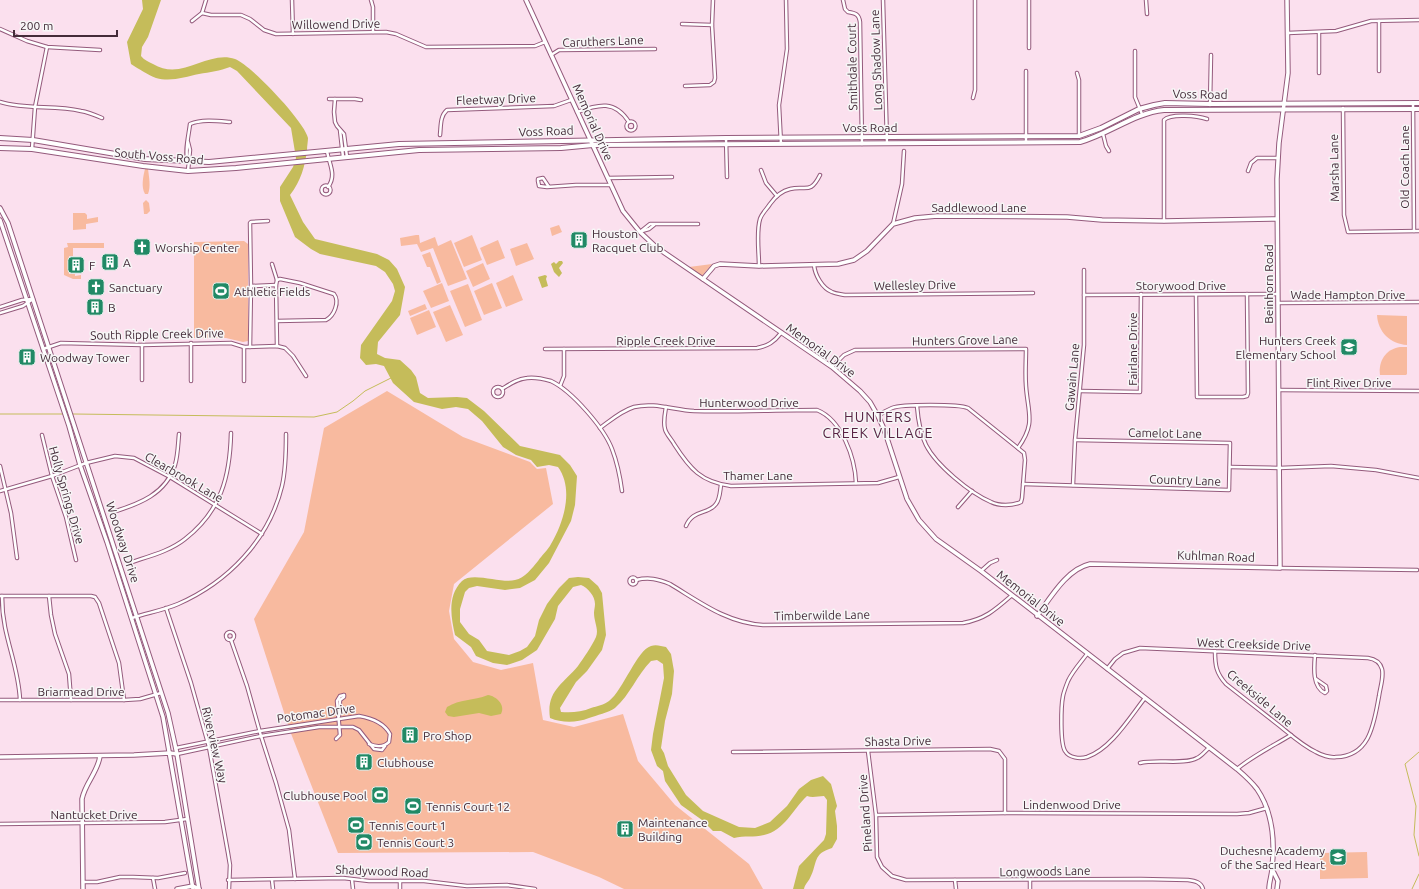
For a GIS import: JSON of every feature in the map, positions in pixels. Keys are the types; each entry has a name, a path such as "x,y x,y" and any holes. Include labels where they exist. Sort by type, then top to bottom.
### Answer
{"main road":[{"name":"Voss Road","path":"315,152 399,144 590,140 1079,136 1101,128 1139,109 1154,104 1165,103 1343,109 1419,109"},
{"name":"Voss Road","path":"316,161 419,150 561,148 593,146 1080,142 1103,134 1142,114 1164,110 1210,110 1343,103 1419,103"},
{"path":"988,136 988,143"},
{"path":"1070,136 1070,142"},
{"path":"944,137 944,143"},
{"name":"South Voss Road","path":"0,138 33,140 145,159 188,162 208,162 315,152"},
{"path":"820,138 820,144"},
{"path":"461,150 462,143"},
{"path":"503,143 503,149"},
{"path":"380,146 380,153"},
{"name":"South Voss Road","path":"0,148 32,149 92,159 188,171 316,161"},
{"path":"92,159 93,150"},
{"path":"240,159 246,167"}],"street":[{"path":"192,21 202,14 206,0"},
{"path":"292,0 293,34"},
{"path":"371,0 373,7 373,32"},
{"name":"Memorial Drive","path":"526,0 610,185 623,210 640,232 656,247 680,265 703,278 832,367 860,391 870,402 884,429 906,499 919,520 936,539 981,571 1011,596 1237,769 1254,786 1266,808 1271,826 1272,869 1269,879 1269,889"},
{"path":"685,86 710,85 714,82 712,25 713,0"},
{"path":"781,144 779,105 787,49 786,0"},
{"name":"Smithdale Court","path":"843,0 845,9 848,12 858,15 860,22 862,137"},
{"name":"Long Shadow Lane","path":"883,0 886,144"},
{"path":"973,98 975,90 975,0"},
{"path":"1029,0 1029,48"},
{"path":"1146,0 1147,14"},
{"name":"Beinhorn Road","path":"1280,568 1277,219 1278,158 1288,73 1287,0"},
{"name":"Willowend Drive","path":"202,14 241,15 250,19 264,30 276,34 386,32 396,34 426,47 535,46 545,42"},
{"path":"1288,33 1319,33 1336,31 1363,23 1419,20"},
{"path":"1379,21 1379,71"},
{"path":"682,24 712,25"},
{"path":"0,29 27,41 47,47 100,50"},
{"path":"1319,33 1319,73"},
{"path":"32,149 35,107 47,47"},
{"name":"Caruthers Lane","path":"551,54 559,50 655,49"},
{"path":"1135,51 1135,97 1142,114"},
{"path":"1210,110 1211,55"},
{"path":"1026,71 1026,142"},
{"path":"1077,73 1079,80 1079,136"},
{"path":"329,99 355,98 361,100"},
{"path":"335,99 335,122 340,129 345,157"},
{"name":"Fleetway Drive","path":"440,135 443,113 447,110 554,106 571,100"},
{"path":"0,102 18,106 82,111 102,118"},
{"name":"Marsha Lane","path":"1343,103 1344,215 1348,232 1414,231"},
{"name":"Old Coach Lane","path":"1413,103 1414,231"},
{"path":"577,112 597,105 610,106 621,112 629,122"},
{"path":"1164,221 1164,120 1167,117 1172,116 1196,116 1207,120"},
{"path":"188,171 186,148 190,124 195,122 230,122"},
{"path":"1103,134 1109,151"},
{"path":"862,137 862,144"},
{"path":"726,138 727,177"},
{"path":"327,150 333,175 328,187"},
{"path":"703,278 714,266 720,264 759,266 814,265 838,264 854,260 867,251 893,224 902,184 904,151"},
{"path":"1248,171 1251,163 1257,158 1278,158"},
{"path":"761,170 766,183 777,196"},
{"path":"759,266 760,220 762,216 777,196 782,192 791,189 812,188 820,175"},
{"path":"607,178 672,177"},
{"path":"549,187 543,178 538,179 539,186 549,187 610,185"},
{"name":"Woodway Drive","path":"0,208 8,223 43,349 69,426 80,465 132,618 163,717 193,888"},
{"name":"Saddlewood Lane","path":"893,224 915,218 938,216 1056,217 1102,220 1164,221 1277,219"},
{"name":"Woodway Drive","path":"0,220 29,301 38,318 63,391 168,713 176,748 199,889"},
{"path":"250,347 250,223 268,221"},
{"path":"640,232 650,224 698,224"},
{"path":"1414,231 1419,231"},
{"path":"10,247 15,245"},
{"path":"272,264 277,280 277,346 284,348 293,356 306,376"},
{"name":"Wellesley Drive","path":"814,265 815,272 823,286 832,292 845,295 1033,293"},
{"name":"Gawain Lane","path":"1073,486 1084,345 1084,270"},
{"path":"277,280 280,279 300,283 334,294 337,298 337,302 330,318 326,320 277,321"},
{"path":"251,286 276,285"},
{"name":"Fairlane Drive","path":"1080,392 1140,392 1141,294"},
{"path":"1196,294 1197,397 1244,397 1247,396 1248,393 1247,294"},
{"name":"Storywood Drive","path":"1084,295 1277,294"},
{"path":"0,307 22,300 29,301"},
{"path":"0,313 23,306 29,301"},
{"name":"Wade Hampton Drive","path":"1278,303 1419,302"},
{"name":"Ripple Creek Drive","path":"545,349 757,348 766,347 771,344 781,333"},
{"name":"South Ripple Creek Drive","path":"43,349 61,343 142,345 231,343 244,347 277,346"},
{"path":"191,343 191,381"},
{"path":"142,345 142,380"},
{"path":"244,347 244,381"},
{"path":"560,386 564,376 564,349"},
{"name":"Hunters Grove Lane","path":"832,367 844,355 855,350 1026,349 1026,386 1030,416 1029,428 1026,436 1018,448"},
{"path":"502,389 516,380 527,378 537,378 550,381 560,386 581,405 600,428 612,448 619,469 622,491"},
{"name":"Flint River Drive","path":"1278,390 1419,391"},
{"path":"58,393 63,391"},
{"name":"Hunterwood Drive","path":"600,428 620,413 628,409 644,406 666,407 693,411 816,410 823,413 835,423 843,437 854,463 856,483"},
{"path":"878,416 891,408 898,406 917,406 964,406 968,408 1024,453 1025,457 1021,502 1012,505 989,502 972,491 935,460 920,430 917,406"},
{"name":"Thamer Lane","path":"666,407 665,430 686,462 700,476 709,482 731,486 878,483 899,477"},
{"path":"132,562 162,552 184,539 204,521 215,506 229,469 231,433"},
{"path":"113,512 150,498 160,489 170,477 175,466 179,434"},
{"path":"132,618 166,608 194,597 221,580 243,560 262,534 274,509 282,486 285,464 286,434"},
{"name":"Holly Springs Drive","path":"42,435 52,476 66,517 76,560"},
{"name":"Camelot Lane","path":"1076,440 1230,443 1230,467"},
{"name":"Clearbrook Lane","path":"0,491 52,476 86,463 115,456 134,458 170,477 262,534"},
{"path":"0,466 15,535 17,558"},
{"name":"Country Lane","path":"1023,484 1229,490 1230,467 1279,468 1331,466 1376,470 1419,478"},
{"path":"686,526 692,516 713,507 717,503 721,485"},
{"path":"958,507 972,491"},
{"path":"107,542 112,541"},
{"path":"981,571 990,563 997,560"},
{"name":"Kuhlman Road","path":"1037,616 1070,573 1078,567 1090,564 1417,570"},
{"name":"Timberwilde Lane","path":"636,580 644,578 661,580 727,617 750,624 763,625 963,623 976,621 986,616 1011,596"},
{"path":"49,595 50,615 69,674 71,700"},
{"path":"20,700 17,672 2,614 1,596 49,595 95,597 99,603 119,663 124,700"},
{"name":"Riverview Way","path":"166,608 191,683 209,746 230,865 228,880 229,889"},
{"path":"231,640 246,681 289,830 295,879"},
{"name":"West Creekside Drive","path":"1107,669 1115,659 1123,653 1140,648 1368,658 1374,659 1380,665 1382,674 1380,690"},
{"name":"Creekside Lane","path":"1215,651 1215,665 1222,679 1292,735 1315,752 1322,755 1336,757 1353,752 1365,743 1370,735 1380,690"},
{"path":"1087,654 1068,680 1063,695 1062,740 1065,751 1070,756 1080,758 1088,756 1100,749 1120,730 1145,698"},
{"path":"1315,655 1314,666 1316,679 1319,689 1325,693 1327,692 1326,686 1316,679"},
{"name":"Briarmead Drive","path":"0,700 124,700 140,699 162,693"},
{"path":"336,739 340,736 340,700 344,697 344,695 340,696 337,701 337,712 339,718"},
{"name":"Potomac Drive","path":"0,757 177,754 261,736 319,727 353,727 359,730 372,746 386,745 389,742 390,734 375,720 368,717 359,716 260,731 176,748 170,753"},
{"path":"1237,769 1248,759 1292,735"},
{"path":"1140,763 1147,761 1191,761 1200,757 1209,748"},
{"name":"Pineland Drive","path":"868,751 876,815 877,857 879,863 886,872"},
{"name":"Shasta Drive","path":"733,752 998,751 1005,759 1006,765 1005,813"},
{"path":"83,889 83,792 98,768 100,756"},
{"name":"Lindenwood Drive","path":"876,815 1005,813 1237,814 1249,813 1266,808"},
{"name":"Nantucket Drive","path":"0,824 165,822 182,821 187,819"},
{"name":"Memorial Drive","path":"1272,869 1278,881 1278,889"},
{"name":"Longwoods Lane","path":"886,872 892,876 906,880 1188,880 1196,881 1202,885 1203,889"},
{"path":"83,882 97,882 133,877 163,878 185,874"},
{"path":"153,878 155,889"},
{"name":"Shadywood Road","path":"228,880 343,878 352,880 424,881 467,886 535,889"},
{"path":"272,880 273,889"},
{"path":"352,880 353,889"},
{"path":"956,880 956,889"},
{"path":"1030,880 1030,889"},
{"path":"400,881 400,889"},
{"path":"453,889 454,884"},
{"path":"177,889 199,889"}],"shaded area":[{"path":"142,0 161,0 148,37 142,47 141,56 148,62 164,69 174,70 225,57 235,59 252,71 276,94 305,130 308,138 304,168 290,195 303,222 315,239 377,254 389,260 397,269 405,287 400,315 378,342 377,354 385,358 400,360 416,377 420,393 428,398 467,398 484,411 520,446 560,455 570,465 577,476 575,505 571,521 549,563 535,580 520,588 505,590 477,586 469,588 465,592 460,609 460,622 469,634 479,640 487,651 509,655 527,647 535,636 539,620 547,604 569,578 589,578 598,586 602,593 606,635 602,650 587,671 576,682 560,708 561,712 580,711 609,701 620,688 635,662 646,649 655,645 666,647 671,654 674,671 672,694 665,721 661,748 668,766 686,795 703,811 739,827 755,828 770,822 787,806 799,789 811,780 823,776 831,784 837,806 835,811 837,839 832,848 826,850 818,856 804,889 793,889 799,866 824,840 826,834 827,800 824,796 807,796 788,819 771,833 760,836 734,838 721,831 713,831 702,820 681,805 665,781 663,771 657,766 651,750 664,678 663,664 657,660 651,661 620,703 609,711 574,722 564,722 550,718 549,709 553,694 561,683 578,666 596,637 597,631 594,616 595,601 591,593 586,588 581,585 573,587 558,606 555,619 537,650 522,660 507,665 493,663 476,656 471,647 455,635 451,607 454,593 462,581 473,577 509,581 519,579 531,570 550,546 560,526 565,506 566,495 563,476 558,467 549,465 537,467 531,460 516,455 503,447 482,421 468,409 456,407 442,409 414,402 393,383 384,366 376,364 366,365 360,358 361,345 392,301 395,291 393,284 385,272 376,266 320,254 295,237 280,201 280,187 293,167 296,158 291,128 237,71 230,67 183,78 162,79 153,77 131,64 127,42 143,9"},
{"path":"145,169 148,169 149,175 150,185 148,194 145,194 143,188"},
{"path":"146,200 149,203 150,211 147,214 144,214 143,203"},
{"path":"73,213 85,213 87,215 87,219 98,217 98,222 86,224 86,229 73,230"},
{"path":"559,225 562,232 552,236 550,228"},
{"path":"419,235 420,243 435,237 438,246 451,240 467,279 448,286 433,248 421,252 417,244 401,246 400,238"},
{"path":"472,235 482,260 464,267 454,243"},
{"path":"498,240 505,258 487,265 480,248"},
{"name":"Athletic Fields","path":"244,241 248,244 248,341 243,342 226,338 194,338 194,242"},
{"path":"67,243 104,243 104,248 73,248 73,256 69,256 71,264 69,274 75,274 75,276 81,275 81,279 73,279 64,275 64,248 68,247"},
{"path":"527,243 534,259 516,266 510,249"},
{"path":"430,252 441,282 437,284 430,267 427,267 422,255"},
{"path":"559,261 562,261 563,263 559,268 562,273 559,277 554,272 551,264 554,262 556,264"},
{"path":"483,263 490,279 473,287 466,271"},
{"path":"712,264 702,276 689,267"},
{"path":"513,275 523,300 506,307 496,283"},
{"path":"545,275 547,276 546,279 548,286 542,288 538,277"},
{"path":"442,283 449,301 431,308 423,291"},
{"path":"492,283 502,308 484,315 474,291"},
{"path":"468,284 482,320 465,327 450,291"},
{"path":"425,304 427,309 410,316 408,311"},
{"path":"450,305 463,335 446,342 433,312"},
{"path":"429,310 436,327 417,335 410,318"},
{"path":"1377,315 1407,316 1407,345 1390,340 1382,332"},
{"path":"1400,347 1407,347 1407,374 1380,375 1380,365 1384,356 1391,350"},
{"path":"387,391 463,437 530,462 537,469 546,468 553,504 454,584 449,611 454,639 473,662 501,670 533,663 543,720 574,727 623,714 638,761 675,805 749,864 763,889 624,889 599,877 533,852 338,853 290,731 254,619 304,532 324,428"},
{"path":"488,695 497,699 501,704 501,714 491,716 479,713 454,717 448,716 445,712 447,707 452,704"},
{"name":"Clubhouse Pool","path":"372,789 376,789 378,793 379,790 383,790 384,792 388,793 388,799 384,799 383,802 379,802 378,799 377,803 373,803 371,796"},
{"path":"1367,852 1368,878 1320,879 1320,853"}],"waterway":[{"path":"73,414 314,417 337,412 365,391 391,378"},
{"path":"0,414 63,414"},
{"path":"1419,752 1405,764 1416,806 1414,835 1419,856"},
{"path":"1412,889 1419,874"}],"place":[{"name":"Houston Racquet Club","path":"579,240"},
{"name":"Worship Center","path":"142,247"},
{"name":"A","path":"110,262"},
{"name":"F","path":"76,265"},
{"name":"Sanctuary","path":"96,287"},
{"name":"Athletic Fields","path":"221,291"},
{"name":"B","path":"95,307"},
{"name":"Hunters Creek Elementary School","path":"1349,347"},
{"name":"Woodway Tower","path":"27,357"},
{"name":"Pro Shop","path":"410,735"},
{"name":"Clubhouse","path":"364,762"},
{"name":"Clubhouse Pool","path":"380,795"},
{"name":"Tennis Court 12","path":"413,806"},
{"name":"Tennis Court 1","path":"356,825"},
{"name":"Maintenance Building","path":"625,829"},
{"name":"Tennis Court 3","path":"364,842"},
{"name":"Duchesne Academy of the Sacred Heart","path":"1338,857"}],"district":[{"name":"HUNTERS CREEK VILLAGE","path":"878,426"}]}
